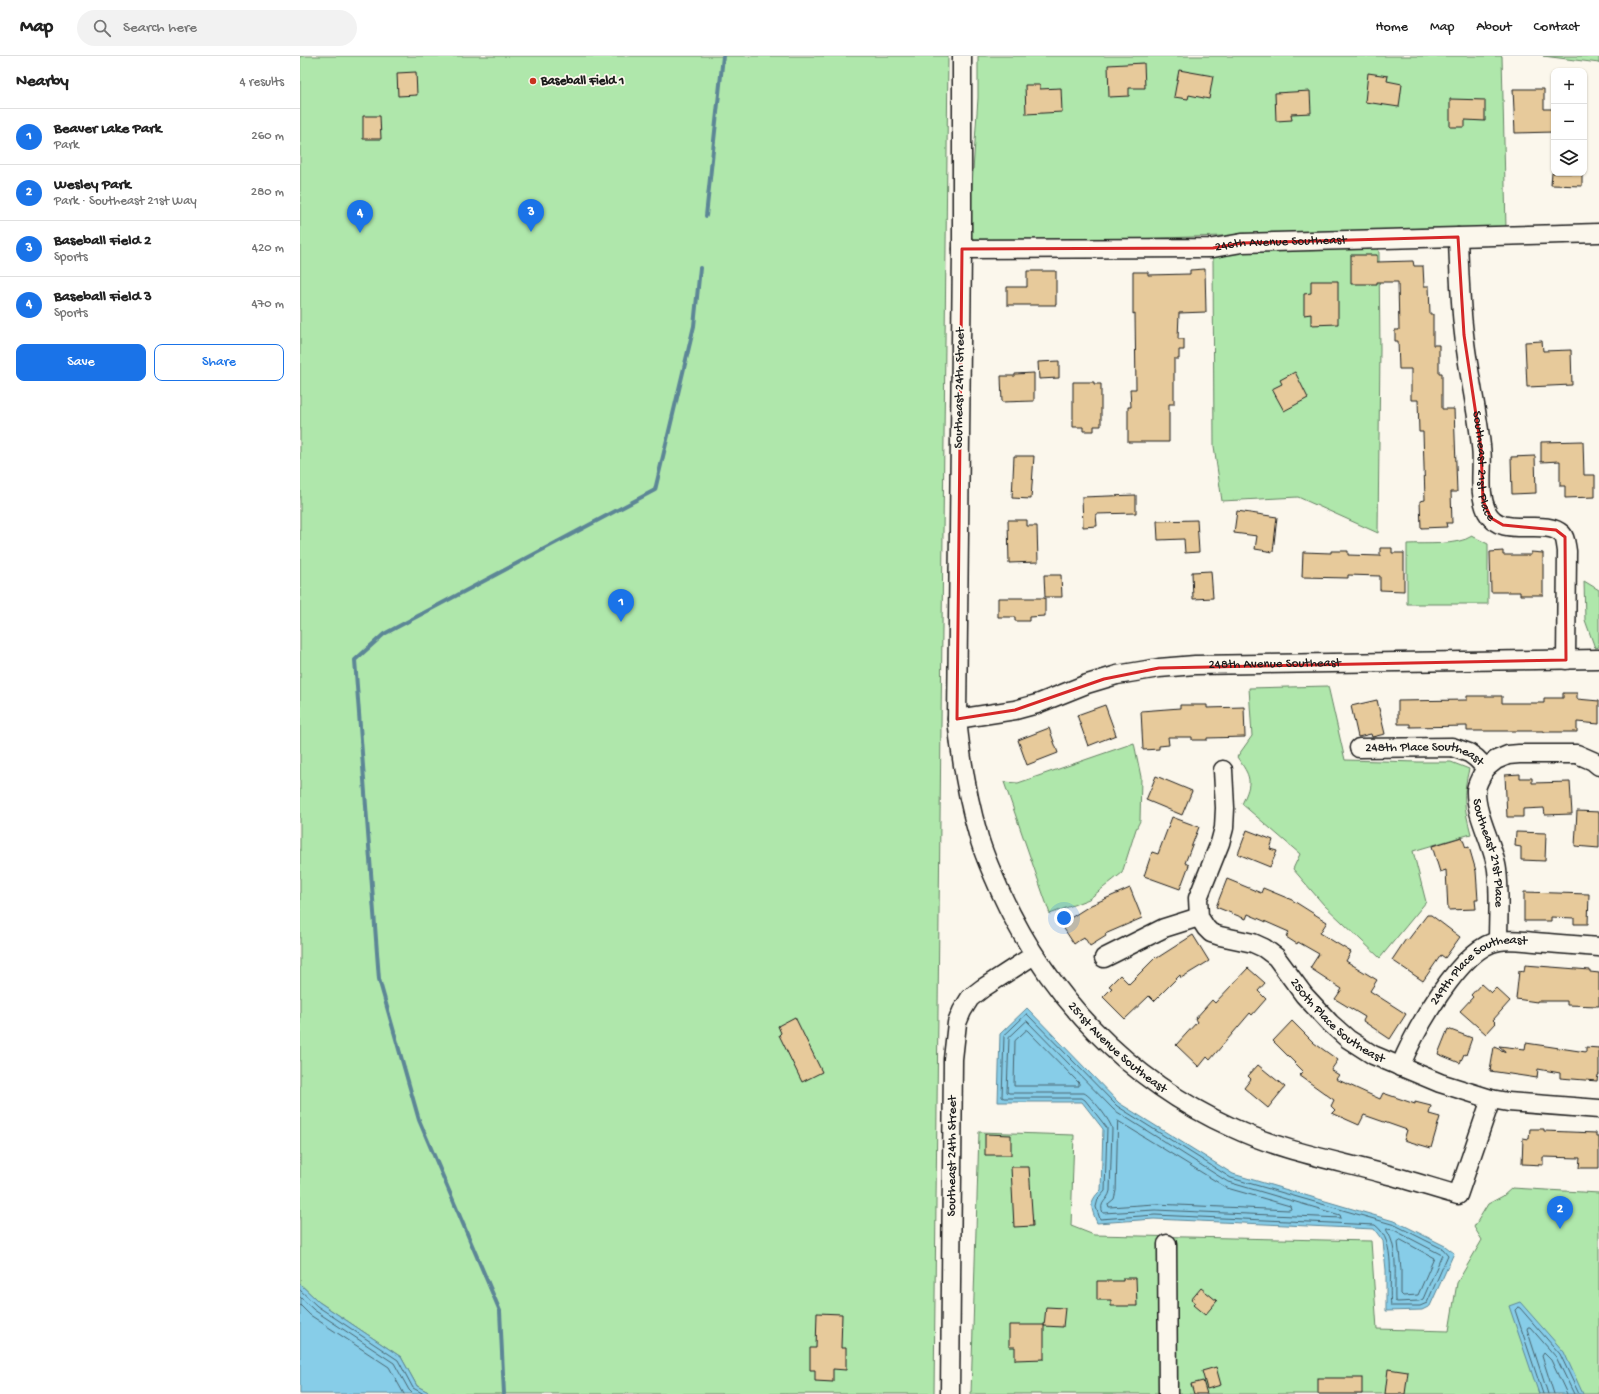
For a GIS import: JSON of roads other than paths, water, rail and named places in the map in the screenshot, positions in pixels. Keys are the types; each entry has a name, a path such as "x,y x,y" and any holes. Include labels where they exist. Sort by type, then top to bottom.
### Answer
{"street":[{"name":"Southeast 24th Street","path":"957,719 962,249 962,56"},
{"name":"246th Avenue Southeast","path":"962,249 1213,248 1242,243 1599,233"},
{"name":"Southeast 21st Place","path":"1458,237 1464,335 1481,448 1481,487 1483,501 1491,518 1503,525 1556,530 1565,537 1567,551 1566,660"},
{"name":"248th Avenue Southeast","path":"957,719 1015,710 1110,677 1159,668 1196,665 1599,659"},
{"name":"251st Avenue Southeast","path":"957,719 962,767 978,836 991,871 1010,912 1034,955 1063,996 1095,1032 1134,1067 1196,1110 1234,1129 1280,1147 1458,1195 1491,1099"},
{"name":"248th Place Southeast","path":"1358,748 1452,747 1469,753 1486,768 1496,760 1508,755 1519,754 1577,754 1593,761 1599,766"},
{"name":"Southeast 21st Place","path":"1486,768 1478,780 1476,790 1478,805 1497,870 1498,941"},
{"path":"1104,958 1164,928 1199,917 1198,898 1220,843 1224,828 1225,808 1223,770"},
{"name":"250th Place Southeast","path":"1199,917 1211,933 1253,943 1264,948 1276,957 1304,995 1348,1039 1373,1055 1440,1083 1491,1099 1508,1102 1599,1109"},
{"name":"249th Place Southeast","path":"1400,1067 1418,1028 1458,970 1484,948 1498,941 1513,940 1599,947"},
{"name":"Southeast 24th Street","path":"950,1394 953,1059 957,1023 970,998 1034,955"},
{"path":"1167,1244 1168,1394"}],"water":[{"path":"1027,1008 1119,1103 1233,1174 1397,1222 1445,1246 1454,1253 1430,1306 1422,1310 1386,1311 1386,1270 1383,1241 1374,1229 1154,1219 1097,1223 1092,1209 1092,1202 1101,1190 1103,1129 1082,1102 998,1102 1000,1034"},
{"path":"300,1284 319,1302 401,1357 417,1386 432,1394 300,1394"},
{"path":"1520,1302 1564,1352 1583,1394 1539,1394 1509,1306"}],"waterway":[{"path":"706,216 723,56"},
{"path":"504,1394 500,1311 419,1120 379,979 355,660 384,634 655,490 694,326 700,268"}],"place":[{"name":"Baseball Field 1","path":"533,81"},
{"name":"Baseball Field 2","path":"531,232"},
{"name":"Baseball Field 3","path":"360,233"},
{"name":"Beaver Lake Park","path":"621,622"},
{"name":"Wesley Park","path":"1560,1229"}]}
